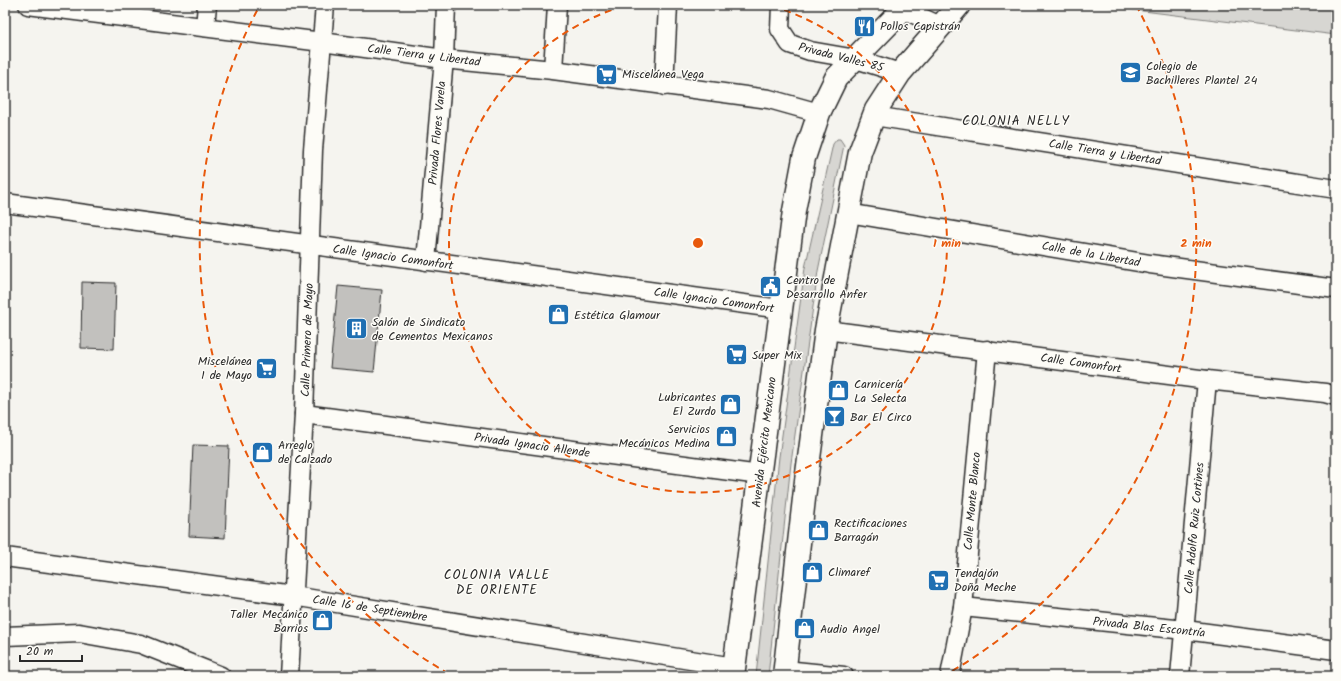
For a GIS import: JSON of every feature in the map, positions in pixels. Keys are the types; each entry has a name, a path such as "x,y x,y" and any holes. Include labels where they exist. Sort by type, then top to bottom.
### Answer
{"main road":[{"path":"784,673 806,481 826,330 860,152 874,116 900,73 959,5"},
{"name":"Avenida Ejército Mexicano","path":"733,672 794,211 804,158 819,112 836,78 856,59 904,6"}],"street":[{"name":"Calle Tierra y Libertad","path":"28,5 444,59 553,70 769,99 819,112"},
{"path":"205,27 207,5"},
{"name":"Calle Primero de Mayo","path":"289,676 304,414 313,150 324,5"},
{"name":"Privada Flores Varela","path":"426,261 444,59 446,5"},
{"path":"553,70 557,5"},
{"path":"664,86 668,5"},
{"name":"Privada Valles 85","path":"781,5 780,30 790,44 810,51 856,59 900,73"},
{"path":"904,6 940,26"},
{"name":"Calle Tierra y Libertad","path":"874,116 1336,188"},
{"name":"Calle Ignacio Comonfort","path":"5,203 310,246 781,309"},
{"name":"Calle de la Libertad","path":"848,213 1150,264 1336,289"},
{"name":"Calle Comonfort","path":"826,330 1207,380 1325,393 1336,396"},
{"name":"Calle Monte Blanco","path":"950,676 963,607 987,350"},
{"name":"Calle Adolfo Ruiz Cortines","path":"1180,676 1207,380"},
{"name":"Privada Ignacio Allende","path":"304,414 760,475"},
{"name":"Calle 16 de Septiembre","path":"5,558 293,596 733,672"},
{"name":"Privada Blas Escontría","path":"963,607 1185,630 1336,650"},
{"path":"5,636 79,633 140,644 221,676"},
{"path":"784,673 844,676"}],"shaded area":[{"path":"1095,5 1336,5 1336,35"},
{"path":"837,139 840,139 844,145 818,271 791,463 768,676 756,676 779,457 805,268 833,144"}],"building":[{"path":"82,282 116,283 114,349 81,348"},
{"name":"Salón de Sindicato de Cementos Mexicanos","path":"338,286 382,290 374,372 330,368"},
{"path":"193,445 229,446 225,538 189,536"}],"place":[{"name":"Pollos Capistrán","path":"865,26"},
{"name":"Colegio de Bachilleres Plantel 24","path":"1130,73"},
{"name":"Miscelánea Vega","path":"607,74"},
{"name":"Centro de Desarrollo Anfer","path":"770,287"},
{"name":"Estética Glamour","path":"559,315"},
{"name":"Salón de Sindicato de Cementos Mexicanos","path":"356,329"},
{"name":"Super Mix","path":"737,355"},
{"name":"Miscelánea 1 de Mayo","path":"267,368"},
{"name":"Carnicería La Selecta","path":"838,391"},
{"name":"Lubricantes El Zurdo","path":"731,404"},
{"name":"Bar El Circo","path":"835,417"},
{"name":"Servicios Mecánicos Medina","path":"726,436"},
{"name":"Arreglo de Calzado","path":"263,452"},
{"name":"Rectificaciones Barragán","path":"819,530"},
{"name":"Climaref","path":"813,572"},
{"name":"Tendajón Doña Meche","path":"938,580"},
{"name":"Taller Mecánico Barrios","path":"323,621"},
{"name":"Audio Angel","path":"805,629"}],"district":[{"name":"COLONIA NELLY","path":"1016,120"},
{"name":"COLONIA VALLE DE ORIENTE","path":"497,582"}]}
